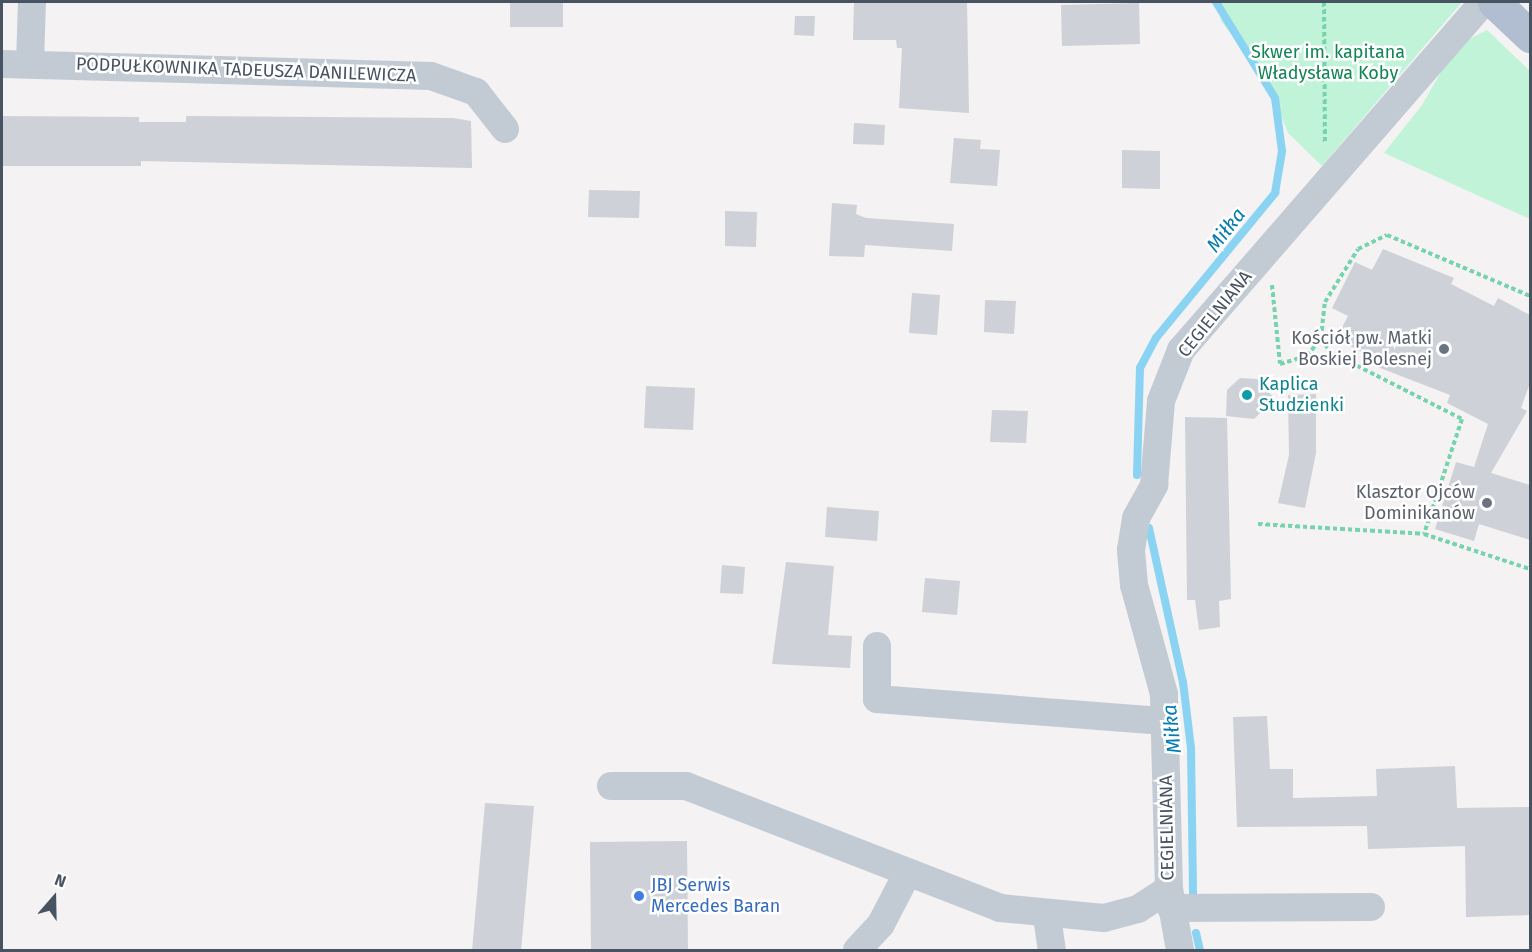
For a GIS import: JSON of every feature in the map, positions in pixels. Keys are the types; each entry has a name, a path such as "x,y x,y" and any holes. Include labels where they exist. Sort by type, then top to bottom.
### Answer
{"main road":[{"path":"1494,2 1530,36"}],"street":[{"path":"30,64 32,2"},
{"name":"CEGIELNIANA","path":"1180,951 1170,898 1164,694 1134,585 1131,550 1136,518 1154,485 1161,401 1181,350 1483,2"},
{"name":"PODPUŁKOWNIKA TADEUSZA DANILEWICZA","path":"2,64 431,76 476,92 505,129"},
{"path":"877,646 877,699 1164,721"},
{"path":"612,786 686,786 982,903 1047,916 1125,914 1170,898 1371,907"},
{"path":"857,951 881,924 907,874"},
{"path":"1047,916 1052,951"}],"path":[{"path":"1324,2 1326,184"},
{"path":"1267,252 1280,364 1307,356 1321,338 1325,302 1358,249 1387,235 1530,296"},
{"path":"1321,338 1330,352 1462,419 1424,534"},
{"path":"1258,524 1424,534 1530,569"}],"green space":[{"name":"Skwer im. kapitana Władysława Koby","path":"1218,2 1462,2 1322,166 1288,133 1267,80 1221,21"},
{"path":"1487,30 1530,71 1530,219 1384,153 1422,105 1456,46"}],"building":[{"path":"510,2 563,2 563,27 510,27"},
{"path":"854,2 967,2 969,113 899,108 902,48 897,48 896,40 853,40"},
{"path":"1139,3 1140,44 1062,46 1061,5"},
{"path":"795,16 815,16 814,36 794,35"},
{"path":"2,116 139,117 139,122 186,122 186,116 453,118 471,121 472,168 141,161 141,166 2,166"},
{"path":"854,123 885,125 884,145 853,144"},
{"path":"954,138 981,140 980,149 1000,150 997,186 950,183"},
{"path":"1122,150 1160,151 1160,189 1122,188"},
{"path":"589,190 640,191 639,218 588,217"},
{"path":"832,203 857,205 856,214 866,218 954,224 952,251 865,245 864,257 829,256"},
{"path":"725,211 757,212 756,247 725,246"},
{"name":"Kościół pw. Matki Boskiej Bolesnej","path":"1383,249 1454,278 1451,284 1494,306 1498,298 1530,315 1530,383 1521,408 1527,411 1491,473 1530,485 1530,540 1479,524 1474,541 1435,529 1456,462 1474,467 1488,424 1447,403 1450,395 1375,366 1378,360 1336,339 1348,316 1332,308 1355,262 1372,270"},
{"path":"912,293 940,295 937,335 909,333"},
{"path":"985,300 1016,301 1014,334 984,332"},
{"name":"Kaplica Studzienki","path":"1240,378 1257,379 1275,399 1254,419 1226,416 1227,390"},
{"path":"646,386 695,388 693,430 644,428"},
{"path":"1316,394 1316,453 1305,508 1278,503 1289,455 1288,395"},
{"path":"992,410 1028,411 1026,443 990,442"},
{"path":"1185,417 1227,418 1231,599 1219,601 1220,627 1199,630 1195,600 1187,600"},
{"path":"827,507 879,511 877,541 825,537"},
{"path":"786,562 834,566 828,635 852,636 850,668 772,664"},
{"path":"722,565 745,567 743,594 720,593"},
{"path":"925,578 960,581 957,615 922,612"},
{"path":"1267,716 1270,769 1293,769 1293,798 1377,796 1376,769 1455,766 1457,808 1530,807 1530,915 1466,917 1465,846 1368,849 1367,826 1237,827 1233,717"},
{"path":"485,803 534,806 521,951 472,951"},
{"name":"JBJ Serwis Mercedes Baran","path":"687,841 688,951 591,951 590,842"}],"waterway":[{"name":"Miłka","path":"1137,475 1140,368 1156,338 1275,193 1282,151 1275,98 1216,2"},
{"name":"Miłka","path":"1149,528 1183,682 1191,748 1193,894"},
{"name":"Miłka","path":"1196,933 1200,950"}],"place":[{"name":"Kościół pw. Matki Boskiej Bolesnej","path":"1444,349"},
{"name":"Kaplica Studzienki","path":"1247,395"},
{"name":"Klasztor Ojców Dominikanów","path":"1487,503"},
{"name":"JBJ Serwis Mercedes Baran","path":"639,896"}]}
